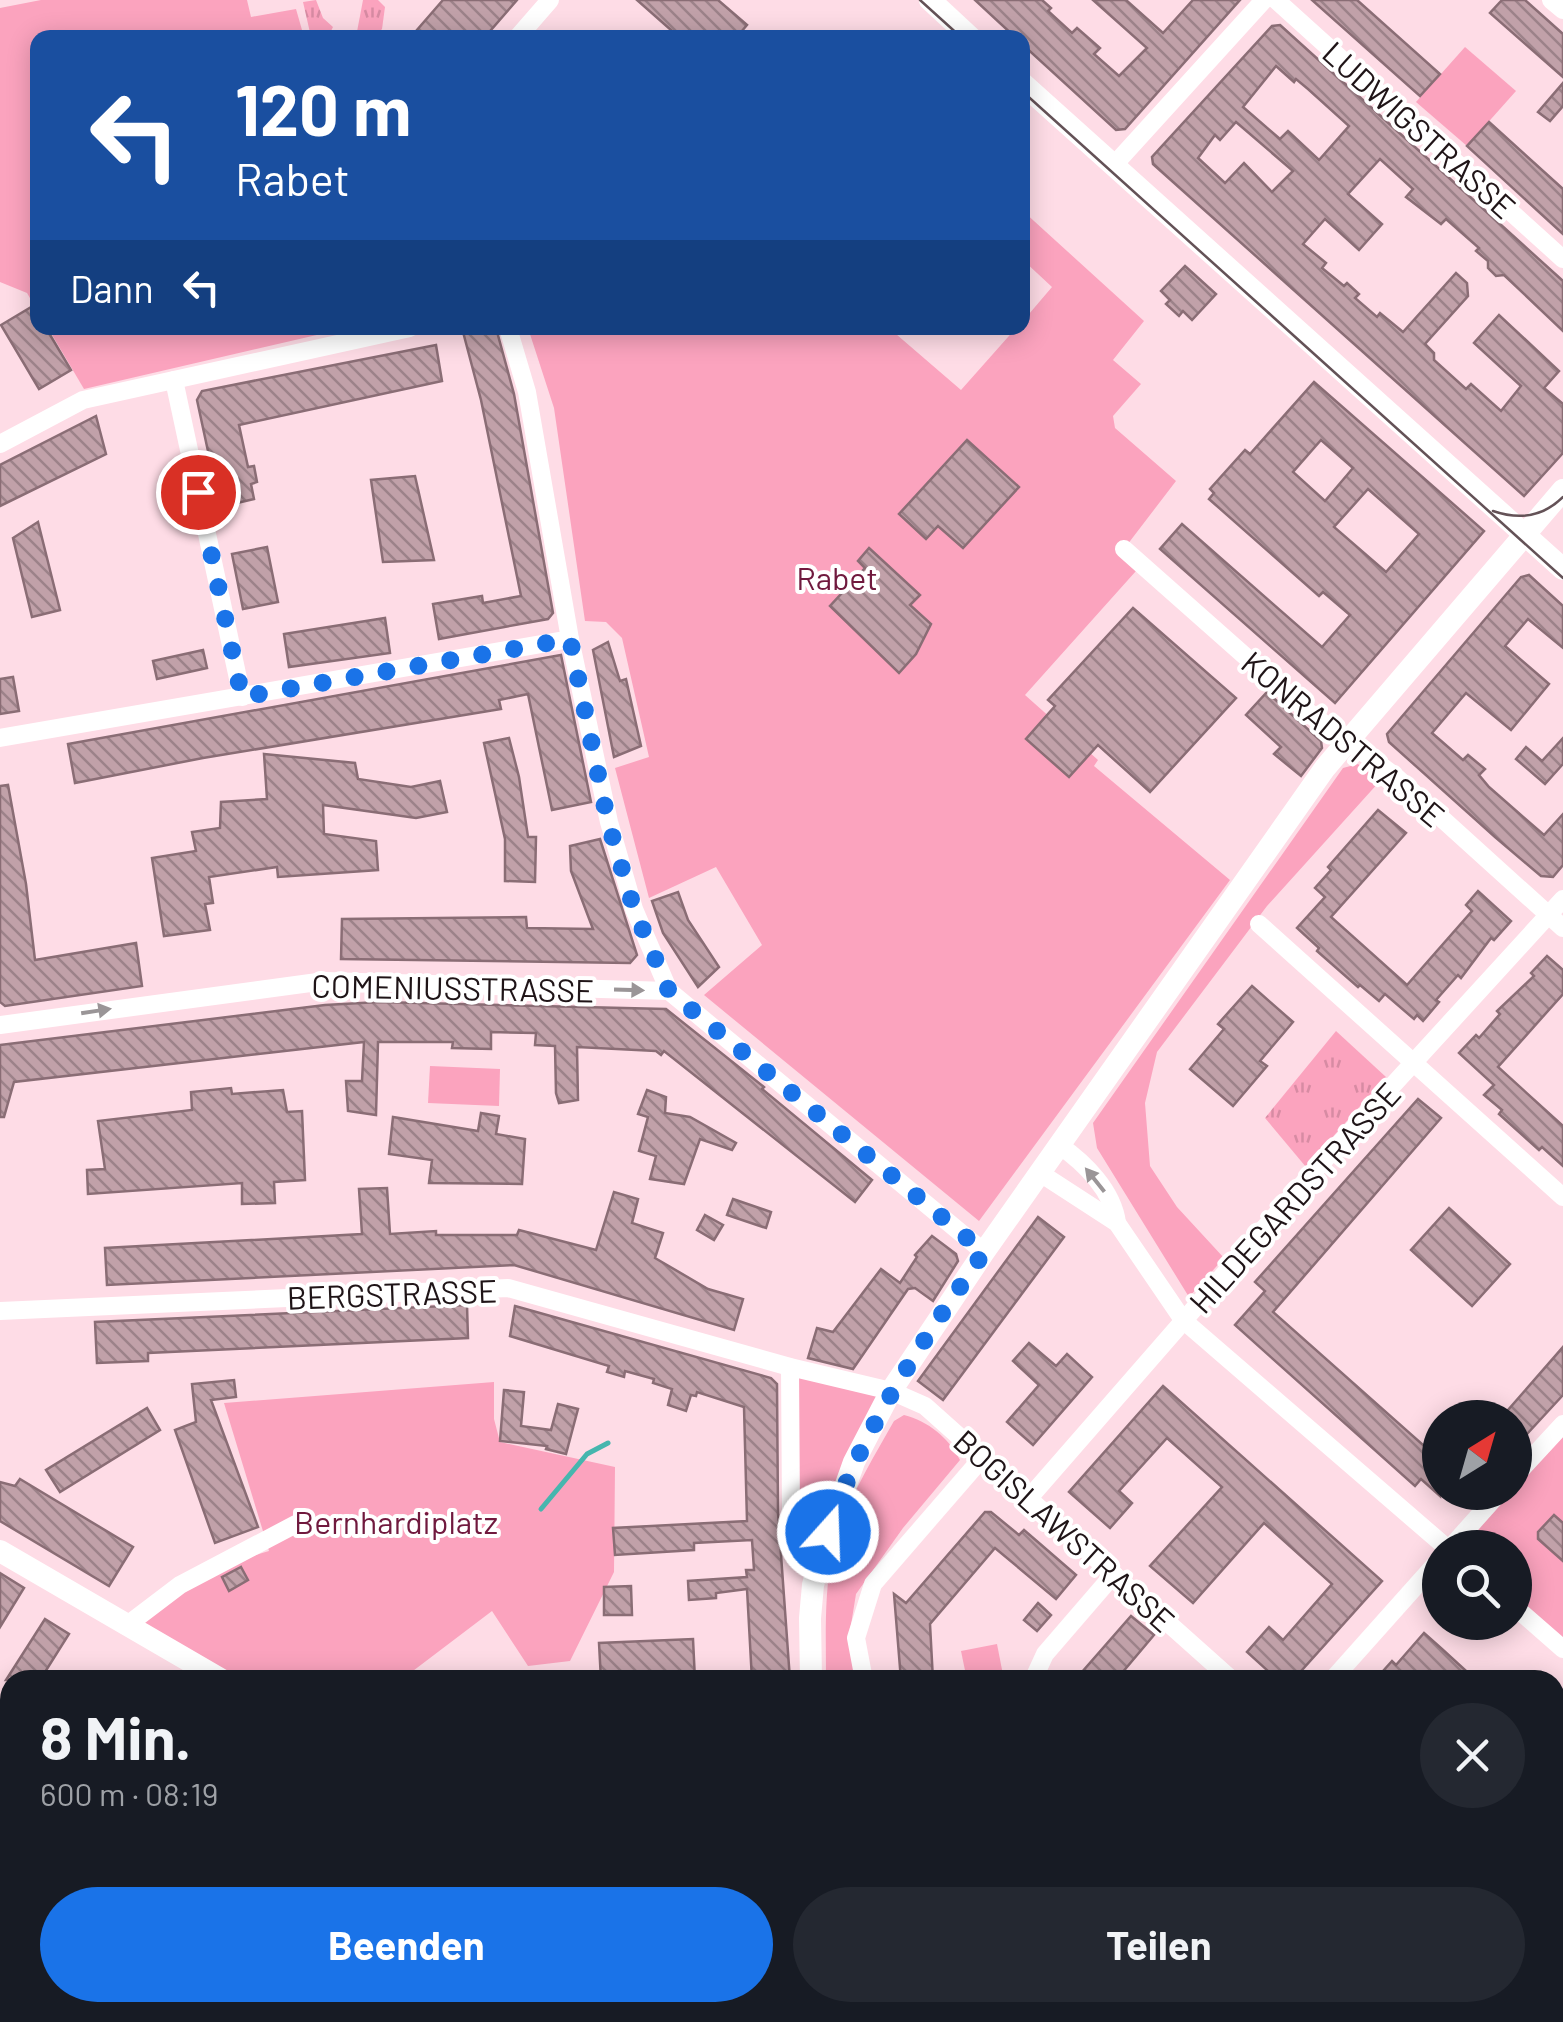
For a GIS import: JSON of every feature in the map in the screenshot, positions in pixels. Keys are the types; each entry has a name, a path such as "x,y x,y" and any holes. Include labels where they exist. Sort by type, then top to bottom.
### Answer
{"street":[{"path":"524,30 550,0"},
{"path":"930,0 963,30"},
{"path":"1114,165 1264,0"},
{"name":"LUDWIGSTRASSE","path":"1276,0 1563,259"},
{"path":"1552,0 1563,10"},
{"path":"1030,91 1563,569"},
{"path":"0,444 83,400 378,335"},
{"path":"510,335 527,392 570,639 608,822 634,909 669,991 984,1252"},
{"path":"174,380 242,697"},
{"path":"811,1670 813,1585 822,1552 854,1462 891,1391 984,1252 1325,768 1563,490"},
{"name":"KONRADSTRASSE","path":"1124,549 1307,712 1395,776 1556,922"},
{"path":"0,738 570,639"},
{"name":"HILDEGARDSTRASSE","path":"1029,1498 1414,1063 1556,922 1563,899"},
{"path":"1259,924 1563,1197"},
{"name":"COMENIUSSTRASSE","path":"0,1025 325,981 669,991"},
{"path":"1050,1158 1117,1224 1183,1320 1427,1530"},
{"path":"1050,1158 1078,1158 1114,1204 1117,1224"},
{"name":"BERGSTRASSE","path":"0,1311 508,1288 790,1367 891,1391"},
{"path":"790,1367 792,1512 803,1537 822,1552"},
{"name":"BOGISLAWSTRASSE","path":"891,1391 926,1406 1221,1670"},
{"path":"1532,1458 1563,1424"},
{"path":"862,1670 856,1638 873,1584 983,1457"},
{"path":"1465,1530 1483,1510"},
{"path":"126,1626 180,1585 296,1524"},
{"path":"0,1551 204,1670"},
{"path":"1038,1670 1045,1654 1114,1574"},
{"path":"1341,1670 1422,1579"},
{"path":"1532,1622 1563,1649"}],"green space":[{"path":"41,0 247,0 251,17 296,9 302,30 30,30 30,298 27,293 0,282 0,8"},
{"path":"316,0 332,30 309,30 303,2"},
{"path":"363,0 378,0 385,7 382,29 357,30"},
{"path":"1465,47 1516,91 1467,146 1416,102"},
{"name":"Rabet","path":"1030,217 1144,321 1113,360 1141,384 1113,416 1115,428 1176,481 1124,549 1136,571 1025,695 1098,760 1094,766 1230,880 979,1221 704,995 762,945 716,867 649,898 615,768 649,757 622,638 606,622 585,621 554,408 530,335 897,335 961,390 1010,335 1030,335 1030,313 1052,287 1030,267"},
{"path":"52,335 317,335 84,389"},
{"path":"1358,764 1380,781 1267,906 1157,1052 1145,1103 1150,1166 1177,1207 1224,1258 1189,1297 1097,1148 1093,1123 1343,768"},
{"path":"1336,1031 1386,1077 1306,1167 1265,1118"},
{"path":"430,1066 500,1069 499,1106 428,1103"},
{"path":"790,1367 891,1391 822,1552 791,1513"},
{"name":"Bernhardiplatz","path":"494,1382 494,1419 500,1442 615,1467 614,1572 570,1661 528,1666 492,1611 414,1670 221,1670 135,1624 216,1572 269,1551 224,1403"},
{"path":"904,1415 921,1421 950,1445 960,1460 903,1528 856,1594 849,1637 854,1670 826,1670 832,1555 850,1503 894,1421"},
{"path":"1563,1424 1563,1649 1532,1622 1532,1530 1466,1530 1485,1510 1532,1510 1532,1458"},
{"path":"997,1644 1002,1670 965,1670 961,1651"}],"building":[{"path":"443,0 517,0 491,30 417,30"},
{"path":"637,0 718,0 747,25 743,30 671,30"},
{"path":"975,0 1042,0 1072,33 1077,28 1100,48 1094,54 1119,76 1147,48 1093,0 1126,0 1163,33 1193,0 1240,0 1125,129 1116,130 1030,51 1030,30 1007,30"},
{"path":"1312,0 1357,0 1440,74 1420,96"},
{"path":"1502,0 1525,0 1563,34 1563,77 1490,13"},
{"path":"1280,25 1563,281 1563,331 1504,275 1496,276 1488,268 1488,261 1476,251 1479,248 1446,219 1441,224 1406,197 1413,189 1380,159 1348,194 1382,224 1359,250 1325,219 1303,244 1326,263 1322,268 1359,294 1355,298 1403,332 1456,273 1467,283 1468,296 1425,344 1434,353 1434,360 1466,389 1471,384 1501,411 1521,386 1474,343 1499,315 1559,371 1544,388 1563,404 1563,453 1524,496 1153,164 1152,157 1272,26","holes":["1276,66 1349,126 1319,160 1288,131 1280,139 1243,107","1236,122 1293,171 1272,192 1244,163 1225,183 1198,158 1215,135 1220,140"]},
{"path":"1563,83 1563,106 1550,121 1538,112"},
{"path":"1489,122 1563,189 1563,234 1467,146"},
{"path":"1185,266 1216,294 1192,320 1183,311 1179,316 1166,304 1170,300 1161,291"},
{"path":"30,308 30,335 50,335 71,370 39,389 1,325"},
{"path":"464,335 498,335 514,394 553,613 548,619 439,639 433,604 482,596 483,603 521,596"},
{"path":"436,345 442,381 239,425 248,467 254,466 254,499 220,507 197,400 202,391"},
{"path":"1314,382 1484,531 1335,703 1160,549 1182,524 1322,647 1350,615 1323,592 1319,596 1209,499 1214,493 1210,489 1245,450 1250,454","holes":["1321,440 1353,468 1325,501 1293,472","1368,489 1419,534 1386,572 1334,527"]},
{"path":"96,416 106,454 0,506 0,465"},
{"path":"967,440 1019,487 963,548 938,526 926,539 899,514"},
{"path":"415,476 434,560 383,562 371,480"},
{"path":"38,522 60,610 32,617 13,538"},
{"path":"267,547 278,602 243,609 232,554"},
{"path":"869,548 920,595 910,605 931,624 916,654 899,673 830,606 865,568 858,561"},
{"path":"1529,575 1563,606 1563,648 1528,619 1505,646 1549,684 1511,730 1466,693 1432,733 1463,760 1468,755 1485,769 1479,775 1489,787 1544,835 1563,814 1563,865 1553,877 1541,876 1495,837 1389,742 1387,734 1521,577"},
{"path":"1133,608 1236,698 1150,792 1098,745 1069,777 1026,739 1055,706 1048,700"},
{"path":"385,618 390,653 289,667 284,634"},
{"path":"608,642 620,681 626,679 641,746 614,757 593,650"},
{"path":"203,650 207,668 157,679 153,661"},
{"path":"561,655 591,802 552,810 528,694 499,700 501,709 75,783 68,744"},
{"path":"13,677 19,711 0,714 0,679"},
{"path":"1267,692 1321,741 1322,748 1301,776 1274,754 1281,747 1246,715"},
{"path":"509,738 528,837 536,837 535,882 505,881 505,839 484,743"},
{"path":"1563,738 1563,764 1545,784 1516,759 1526,747 1542,761"},
{"path":"264,754 355,763 358,779 411,787 440,781 447,812 416,818 323,805 324,834 376,841 378,870 278,877 277,867 209,877 213,903 205,904 210,930 164,936 152,858 196,851 192,832 220,828 221,802 267,799"},
{"path":"8,785 35,960 136,943 142,986 5,1006 0,1002 0,786"},
{"path":"1378,810 1406,833 1331,917 1407,985 1472,911 1466,905 1478,891 1511,921 1436,1000 1439,1002 1423,1021 1417,1015 1414,1019 1385,994 1379,1001 1358,987 1297,928 1325,897 1315,888 1331,870 1328,867"},
{"path":"600,839 637,955 630,963 341,959 342,919 526,917 527,928 593,929 571,871 570,846"},
{"path":"678,892 688,920 719,967 698,987 663,933 652,901"},
{"path":"1547,956 1563,970 1563,994 1498,1067 1563,1126 1563,1166 1499,1114 1502,1110 1484,1095 1494,1085 1459,1053 1476,1035 1479,1038 1500,1014 1497,1011 1534,976 1531,973"},
{"path":"1252,986 1293,1022 1260,1061 1267,1066 1233,1106 1190,1069 1224,1029 1218,1024"},
{"path":"379,1002 666,1009 872,1180 855,1202 664,1051 661,1055 656,1051 577,1047 578,1100 559,1103 555,1046 535,1045 536,1033 491,1032 491,1049 452,1048 453,1042 378,1042 376,1115 348,1111 346,1081 362,1081 364,1042 14,1082 4,1117 0,1117 0,1045 325,1005"},
{"path":"231,1088 232,1094 283,1090 287,1112 302,1111 305,1180 274,1182 275,1203 242,1204 242,1183 88,1194 87,1170 105,1169 98,1121 192,1110 191,1092"},
{"path":"647,1090 666,1097 665,1113 690,1117 736,1143 732,1150 700,1139 684,1184 650,1179 656,1156 639,1151 648,1117 638,1114"},
{"path":"1418,1099 1441,1118 1273,1312 1422,1444 1422,1480 1415,1486 1235,1325 1265,1291 1255,1282"},
{"path":"481,1113 499,1116 496,1134 525,1139 522,1184 429,1183 432,1160 389,1154 393,1117 478,1131"},
{"path":"387,1188 390,1234 436,1231 436,1235 517,1235 519,1230 596,1250 614,1192 638,1199 632,1223 663,1233 655,1258 708,1289 743,1299 734,1330 514,1265 107,1285 105,1248 362,1234 359,1189"},
{"path":"733,1199 771,1212 766,1228 727,1215"},
{"path":"1449,1208 1510,1264 1472,1306 1411,1250"},
{"path":"705,1215 723,1225 714,1240 697,1230"},
{"path":"1038,1217 1064,1237 943,1400 918,1381"},
{"path":"932,1236 956,1254 958,1261 933,1301 915,1288 908,1289 853,1369 808,1358 817,1328 833,1332 881,1269 900,1283 915,1255"},
{"path":"467,1305 468,1338 148,1353 148,1361 97,1363 95,1322"},
{"path":"515,1306 771,1378 777,1384 778,1513 789,1670 751,1670 747,1589 716,1593 716,1598 689,1600 688,1581 747,1577 746,1570 754,1570 752,1540 694,1543 694,1550 615,1555 613,1528 747,1521 744,1407 697,1392 696,1396 691,1395 686,1411 668,1405 672,1389 653,1383 654,1379 625,1371 624,1377 607,1372 609,1366 510,1336"},
{"path":"1029,1343 1056,1366 1067,1354 1092,1377 1033,1445 1007,1422 1039,1385 1013,1361"},
{"path":"1563,1347 1563,1395 1532,1429 1532,1400 1517,1400"},
{"path":"234,1380 236,1397 211,1400 258,1527 215,1543 175,1430 196,1422 192,1384"},
{"path":"1163,1386 1382,1581 1302,1670 1267,1670 1247,1652 1269,1627 1283,1640 1332,1584 1264,1523 1193,1603 1150,1566 1222,1487 1167,1438 1119,1491 1132,1503 1110,1528 1069,1492"},
{"path":"504,1390 524,1392 521,1426 551,1430 558,1404 578,1409 566,1454 546,1449 547,1446 500,1441"},
{"path":"147,1408 160,1430 60,1492 46,1470"},
{"path":"20,1479 133,1547 109,1586 0,1521 0,1482 15,1486"},
{"path":"985,1512 991,1512 1019,1535 1024,1530 1076,1575 1056,1599 995,1548 930,1624 932,1670 900,1670 894,1594 906,1603"},
{"path":"1554,1515 1563,1523 1563,1561 1538,1539 1538,1532"},
{"path":"241,1567 248,1580 229,1591 222,1577"},
{"path":"0,1573 24,1588 0,1627"},
{"path":"631,1586 632,1615 604,1615 604,1587"},
{"path":"1038,1603 1051,1615 1037,1631 1024,1620"},
{"path":"1131,1616 1154,1635 1124,1670 1084,1670"},
{"path":"45,1619 69,1634 46,1670 12,1670"},
{"path":"1422,1635 1422,1640 1432,1640 1465,1670 1384,1670 1392,1661 1396,1665"},
{"path":"693,1639 695,1670 600,1670 599,1643"}],"waterway":[{"path":"541,1509 587,1454 608,1443"}],"tram line":[{"path":"920,0 953,30"},
{"path":"1030,98 1563,578"},
{"path":"1493,511 1530,515 1563,497"}],"route":[{"path":"198,492 242,697 570,639 608,822 634,909 669,991 984,1252 891,1391 854,1462 828,1532"}]}
